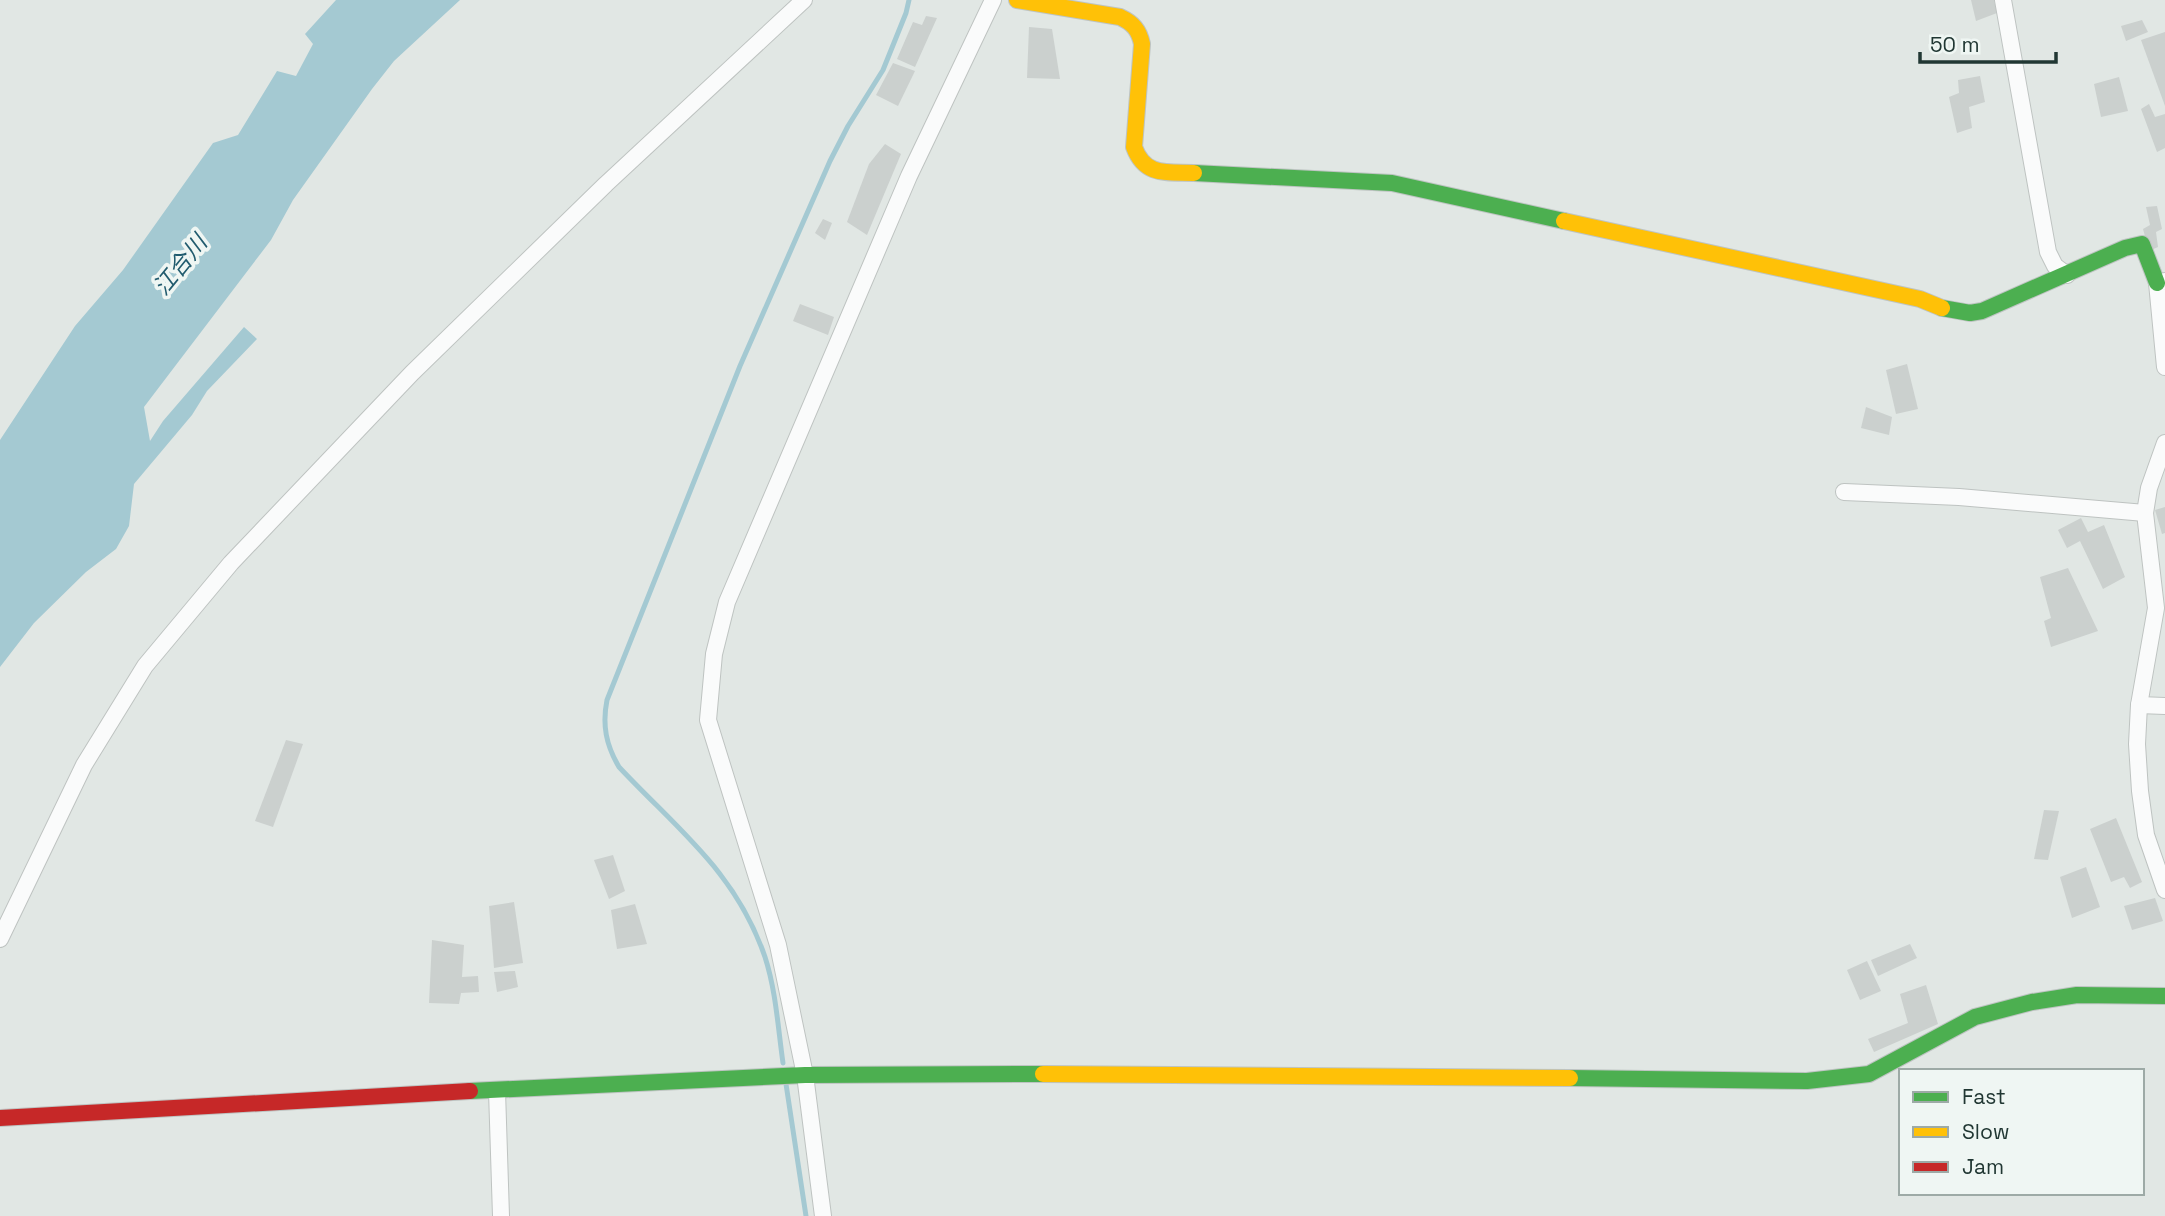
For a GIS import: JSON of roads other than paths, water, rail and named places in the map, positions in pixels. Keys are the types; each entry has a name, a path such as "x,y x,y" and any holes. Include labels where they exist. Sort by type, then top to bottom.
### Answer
{"street":[{"path":"0,939 84,765 145,666 231,563 412,373 606,184 804,0"},
{"path":"823,1216 805,1074 778,945 708,720 714,654 732,590 909,176 993,0"},
{"path":"1017,0 1131,21 1139,31 1142,44 1134,147 1144,166 1155,171 1392,183 1920,299 1946,310 1969,313 1996,307 2125,248 2142,244 2161,282 2165,367"},
{"path":"2003,0 2048,252 2055,266 2067,275"},
{"path":"2165,443 2149,488 2145,513 2156,608 2139,705 2137,744 2146,835 2165,890"},
{"path":"1844,492 1959,497 2145,513"},
{"path":"2139,705 2165,706"},
{"path":"0,1118 805,1074 1142,1073 1807,1081 1869,1074 1975,1017 2032,1002 2077,995 2165,996"},
{"path":"497,1091 501,1216"}],"water":[{"name":"江合川","path":"336,0 460,0 394,61 372,89 293,200 271,240 144,407 150,441 163,421 244,327 257,339 207,391 192,415 134,484 129,526 116,549 86,572 34,623 0,667 0,440 75,326 123,270 213,143 238,135 277,71 296,76 313,44 305,34"}],"waterway":[{"path":"783,1063 772,983 753,927 722,876 619,767 606,735 607,700 740,366 830,161 883,70 909,0"},
{"path":"786,1084 806,1216"}]}
